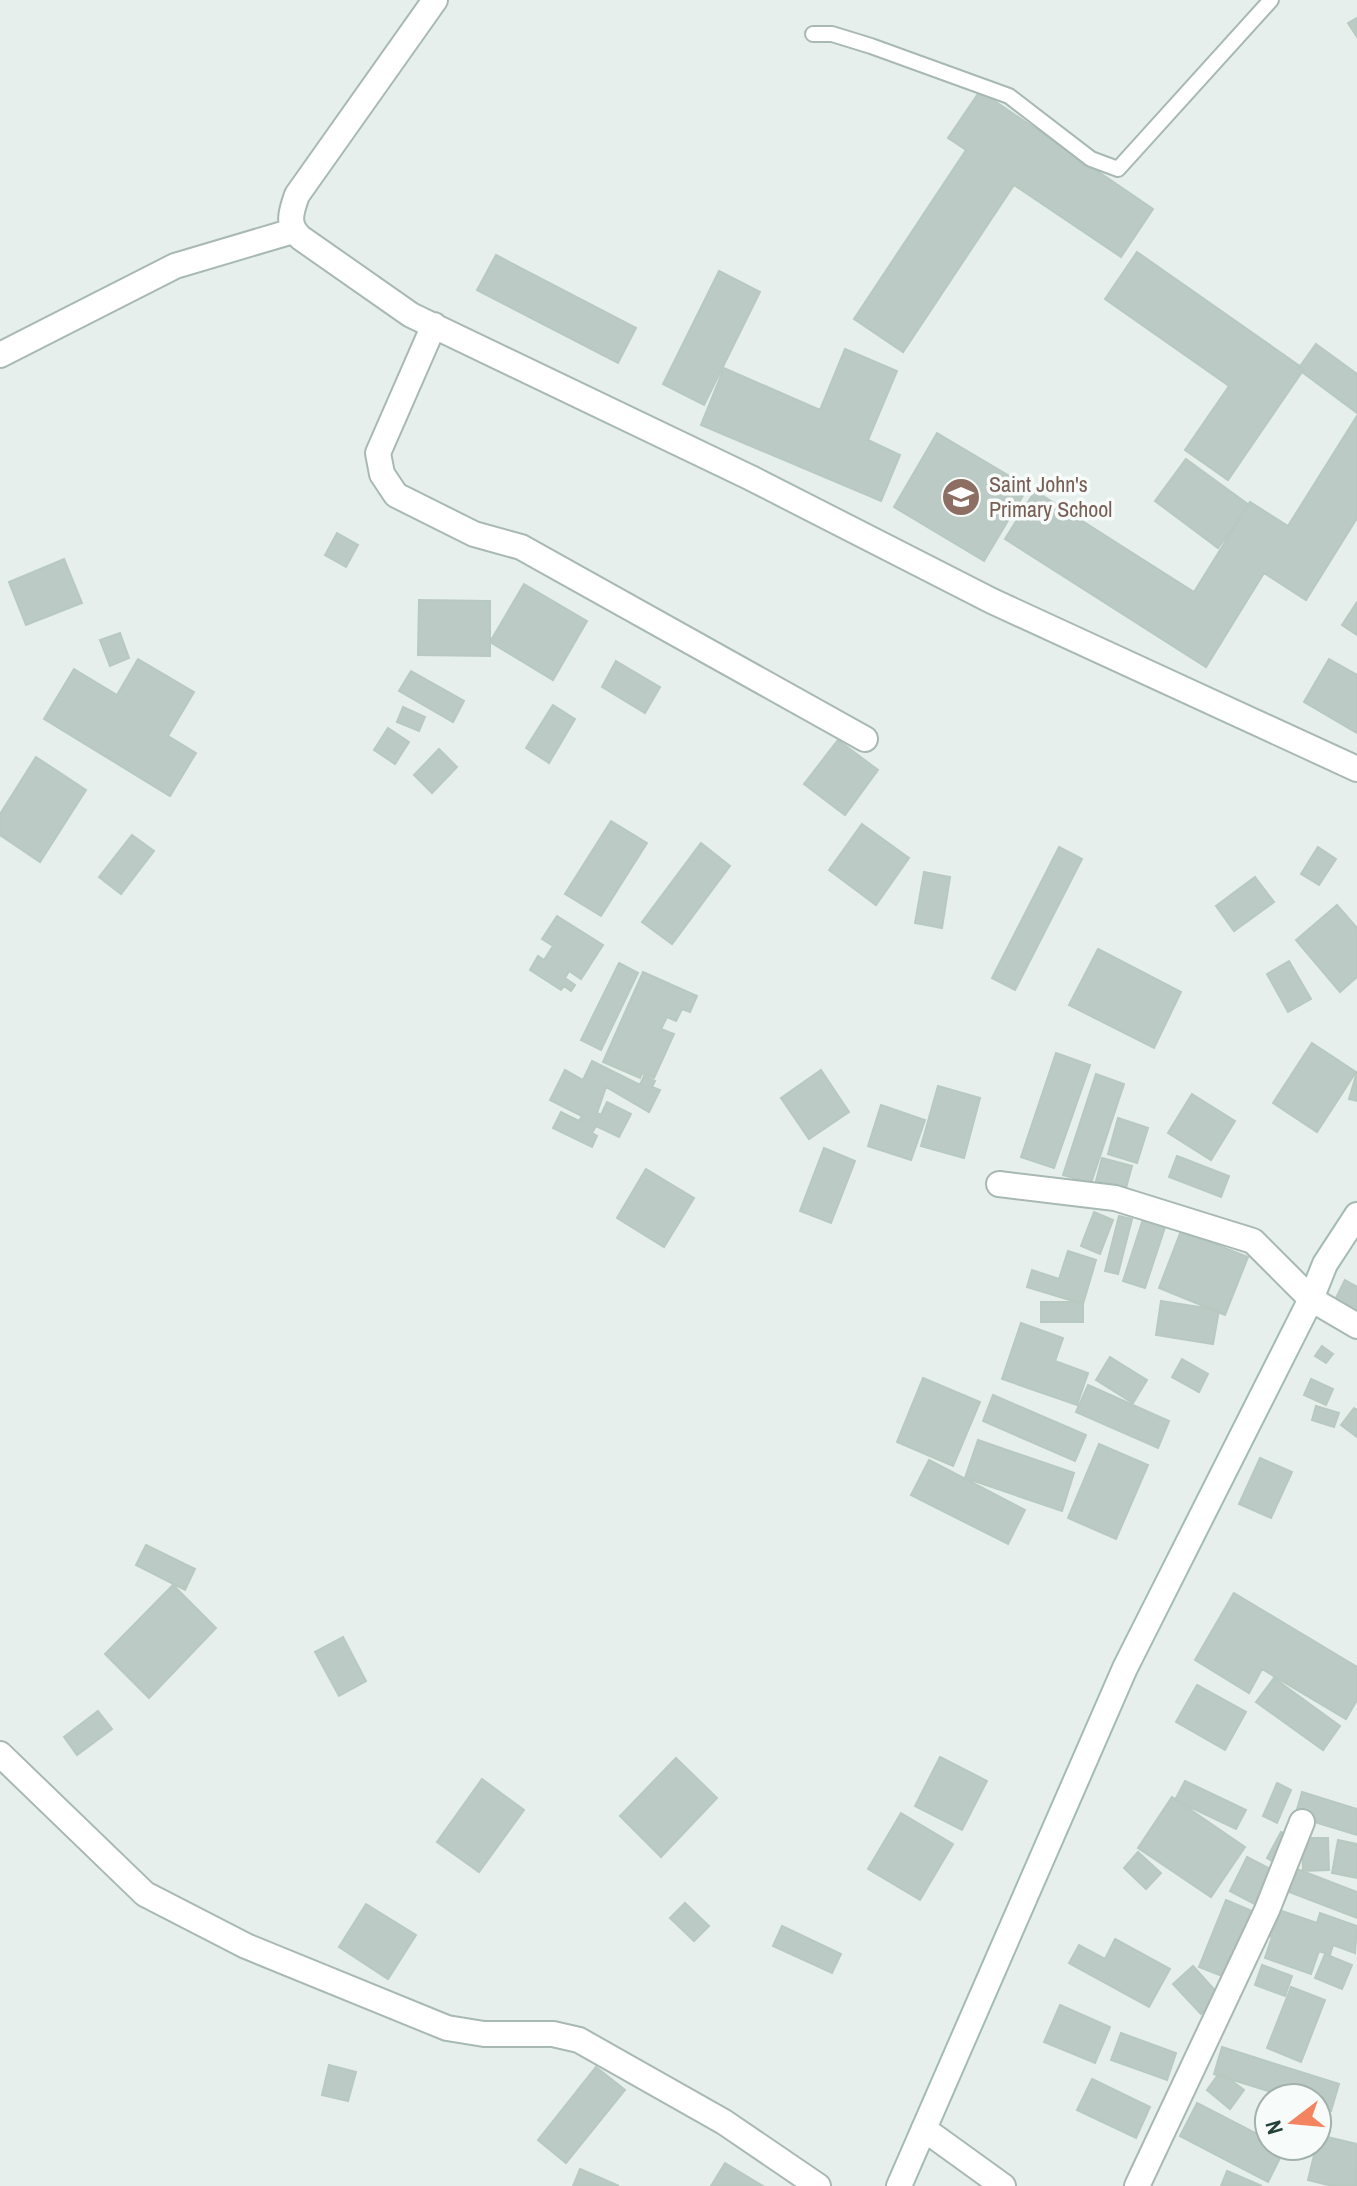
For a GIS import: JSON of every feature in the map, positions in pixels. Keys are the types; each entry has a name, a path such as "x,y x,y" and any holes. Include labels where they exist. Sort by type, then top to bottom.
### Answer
{"street":[{"path":"435,0 297,195 290,215 293,231 411,315 751,478 992,601 1357,769"},
{"path":"0,355 175,266 293,231"},
{"path":"434,325 378,453 382,474 396,495 474,534 521,547 865,739"},
{"path":"999,1184 1115,1198 1253,1241 1311,1299 1357,1326"},
{"path":"899,2186 1125,1668 1311,1299 1325,1264 1357,1215"},
{"path":"0,1754 68,1816 145,1894 246,1946 447,2028 484,2034 553,2034 579,2040 724,2122 818,2186"},
{"path":"1137,2186 1267,1910 1302,1822"},
{"path":"924,2129 1003,2186"}],"lane":[{"path":"813,34 832,34 871,46 1009,96 1091,159 1118,169 1271,0"}],"building":[{"path":"1357,18 1357,37 1348,23"},
{"path":"980,91 1153,209 1121,257 1014,185 903,352 854,319 966,150 948,138"},
{"path":"1137,252 1304,369 1228,480 1185,450 1229,386 1105,299"},
{"path":"496,255 636,328 618,363 477,290"},
{"path":"719,271 760,292 704,405 663,384"},
{"path":"1316,344 1357,374 1357,413 1298,369"},
{"path":"845,349 897,371 868,440 900,455 881,501 701,425 724,368 820,410"},
{"path":"1357,416 1357,518 1306,600 1264,573 1206,667 1005,539 1035,491 1194,592 1250,502 1288,526"},
{"name":"Saint John's Primary School","path":"937,433 1028,487 984,561 894,507"},
{"path":"1186,459 1249,505 1218,548 1155,501"},
{"path":"337,533 358,545 346,567 325,555"},
{"path":"64,559 82,603 26,625 9,582"},
{"path":"524,584 587,621 553,680 490,642"},
{"path":"419,600 490,601 490,656 418,655"},
{"path":"1357,602 1357,635 1342,625"},
{"path":"120,633 129,658 110,666 100,640"},
{"path":"138,659 194,692 168,736 196,753 170,796 44,719 74,669 117,695"},
{"path":"1329,659 1357,675 1357,733 1304,702"},
{"path":"616,661 660,687 645,713 602,687"},
{"path":"411,671 464,701 453,722 399,691"},
{"path":"553,705 575,719 549,763 526,748"},
{"path":"403,707 425,717 419,731 397,722"},
{"path":"388,728 409,742 395,764 374,750"},
{"path":"838,740 878,770 845,815 804,784"},
{"path":"439,749 457,767 432,793 414,775"},
{"path":"36,757 86,790 40,862 0,835 0,814"},
{"path":"611,821 647,843 601,916 565,894"},
{"path":"862,824 909,858 876,905 829,870"},
{"path":"132,835 154,851 121,894 99,877"},
{"path":"701,843 730,866 672,944 642,922"},
{"path":"1059,847 1082,859 1015,990 992,978"},
{"path":"1318,847 1336,859 1319,885 1301,874"},
{"path":"924,872 950,877 942,928 915,923"},
{"path":"1255,877 1274,902 1234,931 1216,906"},
{"path":"1337,905 1357,928 1357,977 1340,992 1296,940"},
{"path":"557,916 603,945 581,979 569,971 565,978 575,985 571,991 564,986 561,990 530,970 538,956 544,960 553,946 542,939"},
{"path":"1098,949 1181,992 1154,1048 1069,1005"},
{"path":"1289,961 1311,999 1288,1012 1267,974"},
{"path":"619,963 638,973 601,1050 581,1040"},
{"path":"643,972 697,996 690,1012 682,1009 676,1021 667,1017 661,1029 674,1034 654,1078 642,1073 640,1078 603,1062"},
{"path":"1312,1043 1356,1072 1317,1132 1273,1103"},
{"path":"1056,1053 1090,1065 1054,1168 1021,1157"},
{"path":"592,1061 640,1085 644,1076 655,1081 652,1087 660,1090 649,1112 606,1087 597,1113 601,1115 607,1102 631,1114 619,1137 596,1126 592,1133 597,1136 592,1147 553,1128 561,1112 579,1121 582,1116 550,1100 565,1070 583,1080"},
{"path":"821,1070 849,1112 809,1139 781,1098"},
{"path":"1357,1072 1357,1101 1349,1099"},
{"path":"1096,1074 1124,1084 1091,1183 1063,1175"},
{"path":"938,1086 980,1098 964,1158 921,1146"},
{"path":"1192,1094 1235,1121 1211,1160 1168,1133"},
{"path":"881,1105 925,1120 911,1160 868,1146"},
{"path":"1118,1118 1148,1128 1137,1163 1108,1154"},
{"path":"824,1148 855,1161 831,1223 800,1211"},
{"path":"1177,1156 1229,1176 1221,1197 1169,1177"},
{"path":"1102,1158 1132,1166 1126,1188 1096,1181"},
{"path":"646,1169 694,1198 664,1247 617,1218"},
{"path":"1094,1212 1113,1220 1100,1254 1081,1246"},
{"path":"1145,1213 1167,1221 1145,1288 1123,1281"},
{"path":"1119,1216 1132,1219 1118,1274 1105,1271"},
{"path":"1181,1231 1248,1257 1225,1315 1159,1288"},
{"path":"1068,1251 1096,1260 1083,1304 1027,1287 1032,1270 1059,1279"},
{"path":"1345,1280 1357,1287 1357,1315 1332,1306"},
{"path":"1161,1301 1219,1310 1213,1344 1156,1335"},
{"path":"1041,1302 1083,1302 1083,1322 1041,1322"},
{"path":"1021,1323 1063,1338 1055,1361 1088,1373 1077,1405 1002,1379"},
{"path":"1322,1346 1333,1354 1326,1363 1315,1356"},
{"path":"1110,1357 1147,1380 1133,1403 1096,1380"},
{"path":"1182,1359 1208,1374 1199,1392 1172,1377"},
{"path":"923,1378 980,1402 953,1466 897,1442"},
{"path":"1311,1379 1333,1389 1326,1405 1304,1395"},
{"path":"1088,1385 1169,1421 1158,1448 1076,1412"},
{"path":"993,1395 1086,1435 1075,1461 983,1421"},
{"path":"1316,1406 1339,1413 1334,1427 1312,1420"},
{"path":"1354,1408 1357,1410 1357,1437 1341,1425"},
{"path":"978,1440 1074,1473 1062,1511 965,1478"},
{"path":"1099,1444 1148,1465 1116,1539 1068,1518"},
{"path":"1260,1458 1292,1472 1271,1518 1239,1504"},
{"path":"929,1460 1025,1510 1008,1544 911,1495"},
{"path":"146,1545 195,1569 185,1590 136,1565"},
{"path":"173,1585 216,1628 149,1698 105,1654"},
{"path":"1234,1593 1357,1667 1357,1700 1346,1719 1262,1669 1249,1693 1195,1660"},
{"path":"343,1637 366,1681 339,1696 315,1652"},
{"path":"1274,1678 1340,1726 1323,1750 1256,1702"},
{"path":"1197,1685 1246,1712 1225,1750 1176,1722"},
{"path":"98,1711 112,1729 77,1755 64,1737"},
{"path":"940,1757 987,1781 962,1830 915,1806"},
{"path":"676,1758 717,1798 661,1857 620,1816"},
{"path":"482,1779 524,1810 479,1872 437,1842"},
{"path":"1185,1781 1246,1810 1236,1829 1175,1800"},
{"path":"1277,1783 1291,1790 1277,1823 1263,1816"},
{"path":"1302,1792 1357,1809 1357,1835 1295,1816"},
{"path":"1172,1797 1245,1847 1211,1897 1138,1848"},
{"path":"901,1813 953,1844 920,1900 868,1869"},
{"path":"1281,1832 1294,1838 1279,1865 1267,1858"},
{"path":"1302,1838 1328,1838 1329,1870 1303,1871"},
{"path":"1338,1840 1357,1844 1357,1878 1332,1873"},
{"path":"1138,1852 1161,1873 1146,1889 1124,1868"},
{"path":"1247,1857 1278,1873 1260,1907 1230,1891"},
{"path":"1297,1869 1357,1892 1357,1918 1289,1892"},
{"path":"1226,1900 1259,1914 1232,1980 1199,1967"},
{"path":"685,1903 709,1926 694,1941 670,1918"},
{"path":"366,1904 416,1935 388,1979 339,1947"},
{"path":"1273,1908 1317,1923 1320,1913 1357,1926 1355,1953 1333,1945 1330,1955 1319,1951 1311,1974 1265,1958 1272,1937 1263,1934"},
{"path":"782,1926 841,1954 832,1973 773,1946"},
{"path":"1115,1939 1170,1969 1149,2007 1069,1963 1079,1945 1105,1959"},
{"path":"1325,1954 1352,1965 1342,1989 1315,1978"},
{"path":"1262,1965 1292,1976 1285,1996 1255,1985"},
{"path":"1193,1966 1220,1996 1201,2014 1173,1984"},
{"path":"1291,1987 1325,2000 1301,2062 1267,2048"},
{"path":"1060,2005 1110,2027 1095,2063 1044,2042"},
{"path":"1121,2033 1176,2053 1167,2080 1111,2060"},
{"path":"1222,2047 1333,2082 1253,2082 1253,2086 1214,2074"},
{"path":"329,2065 356,2072 348,2101 322,2095"},
{"path":"596,2067 625,2090 566,2163 538,2140"},
{"path":"1220,2072 1244,2090 1230,2109 1207,2090"},
{"path":"1092,2079 1150,2107 1136,2138 1077,2110"},
{"path":"1333,2082 1339,2084 1333,2104"},
{"path":"1197,2103 1253,2132 1253,2162 1278,2162 1268,2182 1180,2136"},
{"path":"1333,2138 1357,2144 1356,2186 1332,2186 1308,2180 1312,2162 1333,2162"},
{"path":"725,2163 763,2186 711,2186"},
{"path":"580,2169 619,2186 573,2186"},
{"path":"1227,2171 1262,2186 1221,2186"}],"place":[{"name":"Saint John's Primary School","path":"961,497"}]}
